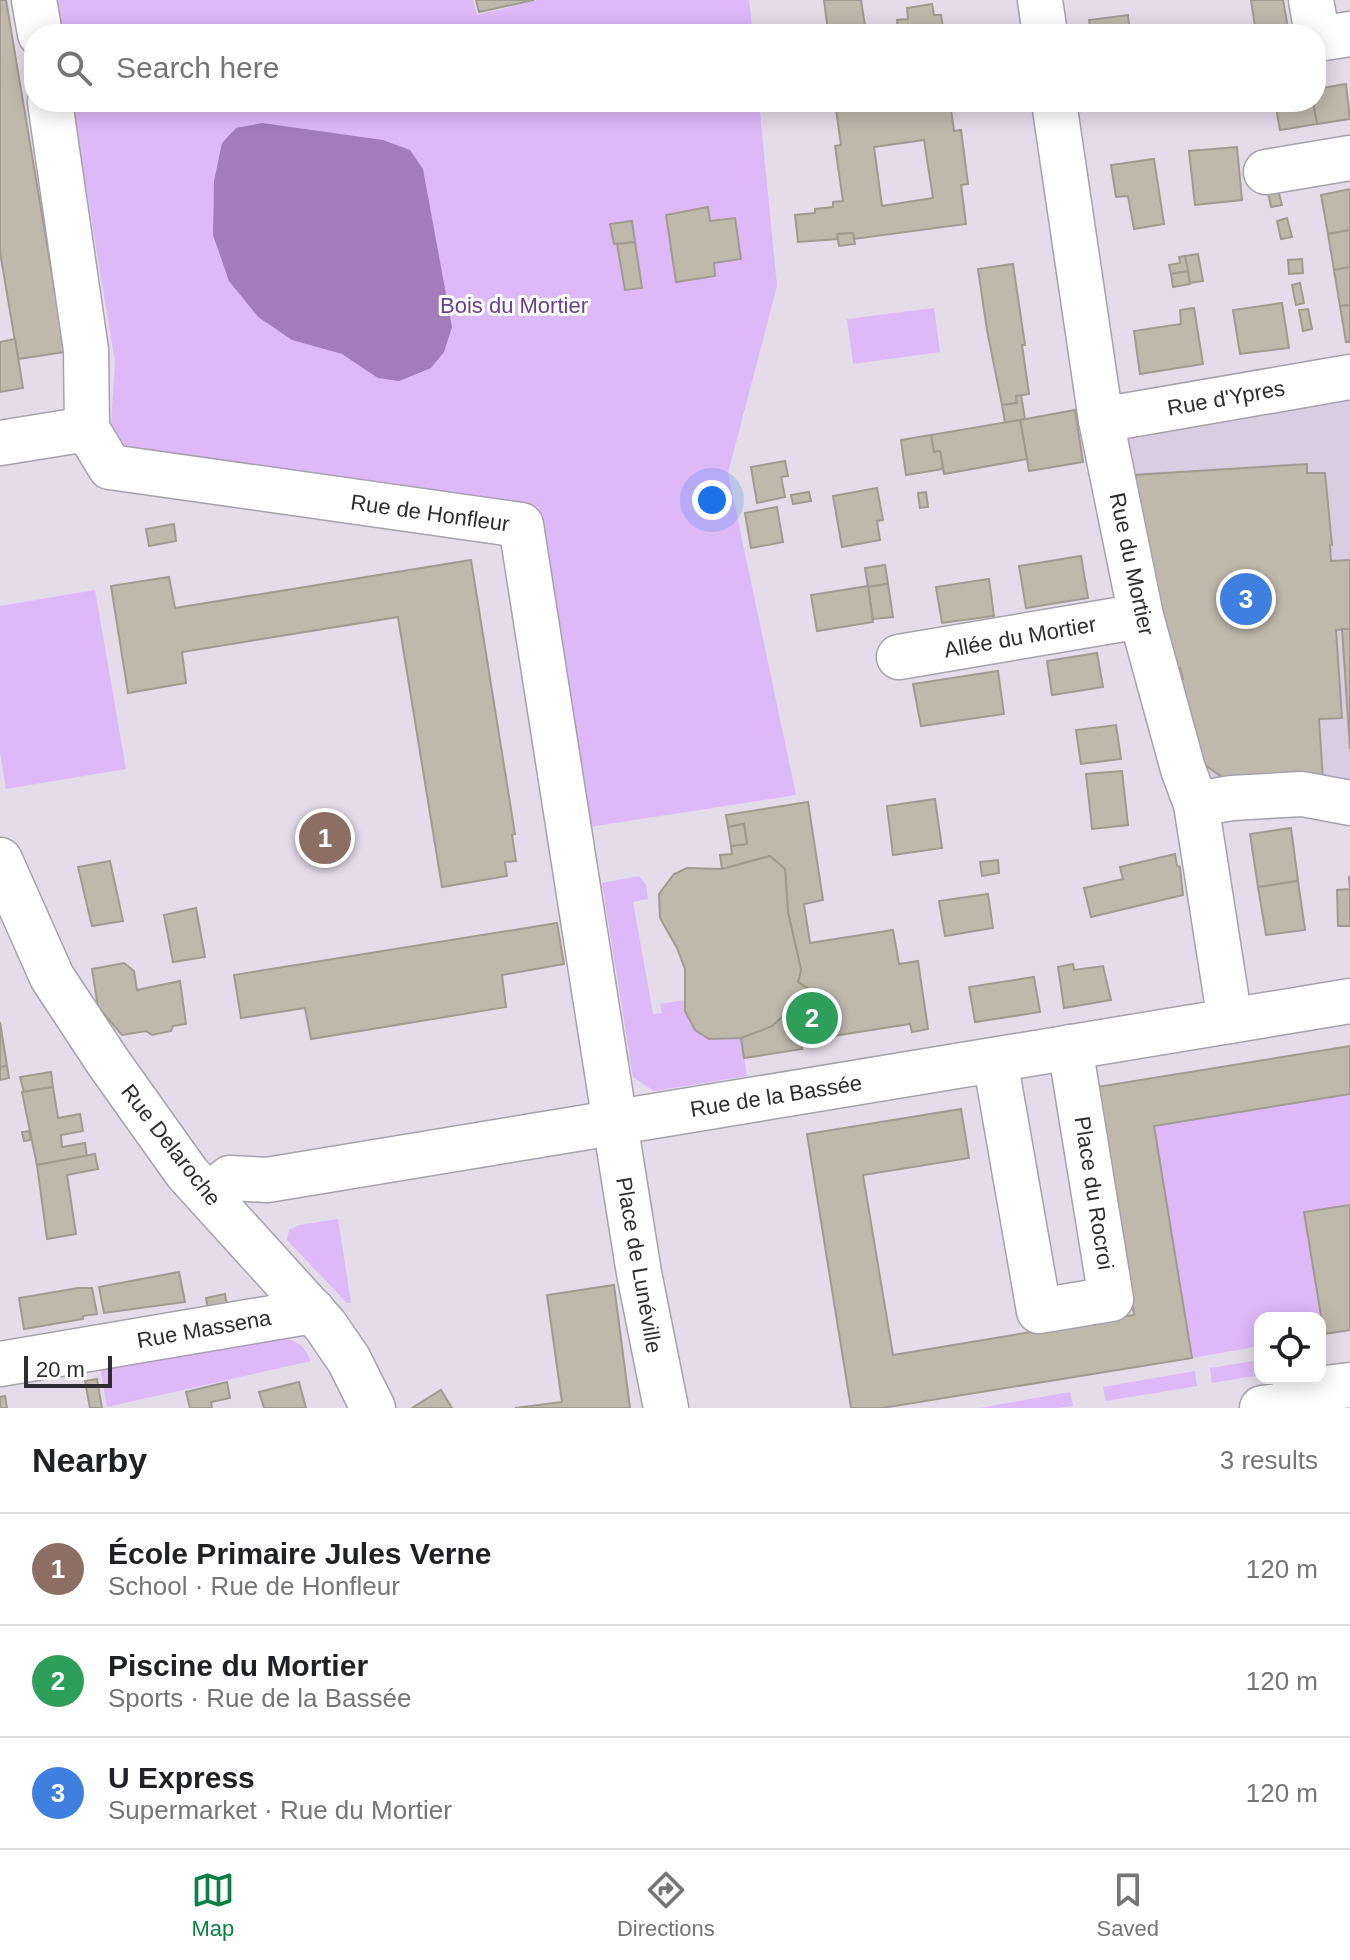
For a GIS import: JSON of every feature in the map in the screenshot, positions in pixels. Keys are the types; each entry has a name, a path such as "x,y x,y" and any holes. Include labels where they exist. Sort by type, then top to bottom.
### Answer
{"street":[{"path":"34,0 38,24"},
{"path":"1040,0 1044,24"},
{"path":"1311,0 1315,24"},
{"path":"1326,38 1350,34"},
{"path":"0,443 87,429 86,350 51,112"},
{"name":"Rue du Mortier","path":"1055,112 1101,420 1141,616 1183,769 1196,804 1230,1021"},
{"path":"1266,172 1350,158"},
{"name":"Rue d'Ypres","path":"1101,420 1350,377"},
{"name":"Rue de Honfleur","path":"87,429 110,467 521,525 615,1123"},
{"name":"Allée du Mortier","path":"899,657 1141,616"},
{"path":"1196,804 1232,798 1302,794 1350,803"},
{"name":"Rue Delaroche","path":"0,860 52,977 143,1112 187,1173 313,1311 349,1360 373,1408"},
{"name":"Rue de la Bassée","path":"208,1196 230,1178 267,1180 1350,1001"},
{"name":"Place du Rocroi","path":"995,1060 1039,1311 1111,1299 1070,1047"},
{"name":"Place de Lunéville","path":"615,1123 639,1273 666,1408"},
{"name":"Rue Massena","path":"0,1364 313,1311"},
{"path":"1262,1408 1278,1406 1318,1389 1350,1385"},
{"path":"1337,1408 1350,1402"}],"shaded area":[{"path":"262,123 383,140 410,150 423,169 452,327 444,352 431,368 399,381 378,378 342,354 292,340 258,317 229,281 213,235 214,181 222,143 236,128"},
{"path":"1350,397 1350,784 1226,789 1197,772 1123,432"}],"green space":[{"path":"56,0 473,0 477,15 538,0 749,0 752,24 60,24"},
{"name":"Bois du Mortier","path":"74,112 760,112 777,286 728,473 796,795 589,827 538,507 513,511 121,452 110,438 115,362"},
{"path":"934,308 940,352 853,364 847,319"},
{"path":"95,590 126,769 6,789 0,753 0,606"},
{"path":"639,876 646,885 648,899 633,902 653,1014 662,1013 660,1004 686,1000 689,1021 702,1034 720,1039 741,1038 747,1076 654,1091 633,1077 602,883"},
{"path":"1350,1094 1350,1205 1304,1213 1320,1312 1254,1312 1254,1347 1192,1358 1154,1126"},
{"path":"338,1219 351,1303 347,1303 287,1240 289,1230 299,1225"},
{"path":"267,1336 298,1344 311,1361 107,1407 100,1367"},
{"path":"1254,1361 1254,1376 1212,1383 1210,1368"},
{"path":"1195,1371 1197,1386 1106,1401 1103,1387"},
{"path":"1070,1392 1073,1406 979,1408"}],"building":[{"path":"0,0 6,0 65,352 18,359 0,252"},
{"path":"476,0 534,0 479,12"},
{"path":"824,0 861,0 865,24 827,24"},
{"path":"1251,0 1283,0 1287,24 1255,24"},
{"path":"932,4 934,15 941,15 942,24 897,24 897,20 908,19 907,8"},
{"path":"1128,15 1129,24 1090,24 1089,20"},
{"path":"1346,84 1350,119 1317,124 1315,112 1326,112 1326,87"},
{"path":"836,112 951,112 954,131 961,130 968,184 961,185 966,224 854,239 853,233 837,234 838,239 798,242 795,215 815,213 815,209 833,207 833,202 843,201 835,146 841,145","holes":["924,140 933,198 882,206 874,147"]},
{"path":"1277,112 1315,112 1317,124 1280,130"},
{"path":"1237,147 1242,200 1195,205 1189,151"},
{"path":"1154,159 1164,224 1134,229 1128,196 1116,197 1111,165"},
{"path":"1350,189 1350,230 1328,234 1321,195"},
{"path":"1278,190 1282,205 1271,207 1268,192"},
{"path":"708,207 710,221 735,218 741,259 714,263 715,276 676,282 666,215"},
{"path":"1287,218 1292,237 1281,239 1277,221"},
{"path":"632,221 635,242 614,244 610,224"},
{"path":"1350,230 1350,267 1334,270 1328,234"},
{"path":"853,233 855,244 839,246 837,234"},
{"path":"635,242 642,288 625,290 617,244"},
{"path":"1198,254 1203,281 1189,283 1185,256"},
{"path":"1185,256 1188,271 1171,274 1169,265 1180,263 1179,257"},
{"path":"1302,259 1303,273 1289,274 1288,260"},
{"path":"1013,264 1029,394 1016,396 1017,403 1002,405 978,269"},
{"path":"1350,267 1350,305 1340,306 1334,270"},
{"path":"1188,271 1190,284 1173,287 1171,274"},
{"path":"1300,283 1304,303 1296,305 1292,285"},
{"path":"1282,303 1289,348 1240,354 1233,310"},
{"path":"1350,305 1350,342 1346,342 1340,306"},
{"path":"1194,308 1203,364 1140,374 1134,331 1181,324 1180,310"},
{"path":"1308,309 1312,329 1303,331 1299,310"},
{"path":"15,339 23,388 0,392 0,342"},
{"path":"1021,395 1025,419 1005,423 1002,405 1017,403 1016,396"},
{"path":"1075,410 1083,462 1029,471 1020,420"},
{"path":"1020,420 1027,459 944,474 940,451 934,452 931,435"},
{"path":"931,435 934,452 940,451 943,469 906,475 901,440"},
{"path":"785,461 788,476 781,477 785,497 757,503 751,467"},
{"path":"1307,464 1307,473 1325,473 1331,561 1350,560 1350,629 1336,630 1342,718 1319,719 1323,779 1225,779 1199,761 1177,681 1183,679 1180,668 1174,670 1133,475"},
{"path":"877,488 883,520 877,521 880,540 842,547 833,496"},
{"path":"809,492 811,501 793,504 791,495"},
{"path":"926,492 928,507 920,508 918,493"},
{"path":"777,507 783,542 751,548 745,513"},
{"path":"174,524 176,541 149,546 146,529"},
{"path":"1081,556 1088,598 1026,608 1019,566"},
{"path":"471,560 515,834 512,835 516,861 505,862 507,876 442,887 398,617 182,652 186,683 128,693 111,586 169,577 175,608"},
{"path":"885,565 888,584 868,587 865,568"},
{"path":"989,579 994,616 942,623 936,587"},
{"path":"888,584 893,617 873,619 868,587"},
{"path":"868,586 873,622 817,631 811,595"},
{"path":"1342,629 1350,629 1350,749"},
{"path":"1097,653 1103,687 1052,695 1047,661"},
{"path":"998,671 1004,714 921,726 913,684"},
{"path":"1116,725 1121,759 1081,764 1076,730"},
{"path":"1122,771 1128,825 1092,829 1086,774"},
{"path":"935,799 942,848 893,855 887,806"},
{"path":"808,802 823,900 804,904 810,943 893,930 899,964 918,961 928,1029 912,1032 910,1024 801,1041 802,1049 744,1058 741,1038 772,1026 791,1009 807,988 798,982 801,970 788,912 785,869 770,856 722,869 720,855 732,854 731,846 747,844 744,824 728,827 726,815"},
{"path":"744,824 747,844 731,846 728,827"},
{"path":"1291,828 1298,881 1258,887 1250,834"},
{"path":"1175,854 1177,866 1180,867 1183,895 1091,917 1084,888 1123,879 1120,867"},
{"path":"770,856 785,869 788,912 801,970 798,982 807,988 791,1009 772,1026 741,1038 709,1039 695,1030 685,1011 685,969 660,918 659,894 674,874 687,868 722,869"},
{"path":"998,860 999,873 982,876 980,862"},
{"path":"110,861 123,921 92,926 78,867"},
{"path":"1298,881 1305,930 1266,935 1258,887"},
{"path":"1350,889 1350,926 1338,926 1337,890"},
{"path":"988,894 993,928 945,936 939,901"},
{"path":"196,908 205,957 173,962 164,915"},
{"path":"557,923 564,964 502,975 506,1007 311,1039 305,1008 241,1018 234,975"},
{"path":"124,963 134,971 137,990 180,981 186,1024 152,1035 146,1031 122,1035 98,1007 92,969"},
{"path":"1073,964 1074,970 1103,966 1111,1000 1064,1008 1058,967"},
{"path":"1034,977 1040,1012 975,1022 969,987"},
{"path":"0,1022 7,1066 0,1067"},
{"path":"1350,1046 1350,1094 1154,1126 1192,1358 882,1408 851,1408 807,1134 961,1109 969,1158 863,1175 893,1355 1134,1315 1097,1087"},
{"path":"7,1066 9,1078 0,1080 0,1067"},
{"path":"51,1072 53,1087 24,1092 20,1077"},
{"path":"53,1087 58,1118 80,1114 83,1131 61,1135 62,1147 85,1143 87,1157 37,1165 22,1092"},
{"path":"29,1131 31,1140 24,1141 22,1132"},
{"path":"95,1154 98,1169 67,1175 76,1234 47,1239 37,1165"},
{"path":"1350,1205 1350,1330 1326,1334 1326,1312 1320,1312 1304,1212"},
{"path":"179,1272 185,1302 104,1313 99,1287"},
{"path":"614,1285 630,1408 515,1408 562,1402 547,1295"},
{"path":"92,1288 97,1314 24,1329 19,1298"},
{"path":"225,1294 228,1313 209,1317 206,1298"},
{"path":"97,1379 102,1408 90,1408 85,1381"},
{"path":"227,1382 230,1398 211,1402 212,1408 190,1408 186,1392"},
{"path":"299,1382 306,1408 264,1408 259,1392"},
{"path":"441,1390 452,1408 412,1408"},
{"path":"5,1396 7,1408 0,1408 0,1397"}],"place":[{"name":"U Express","path":"1246,599"},
{"name":"École Primaire Jules Verne","path":"325,838"},
{"name":"Piscine du Mortier","path":"812,1018"}]}
